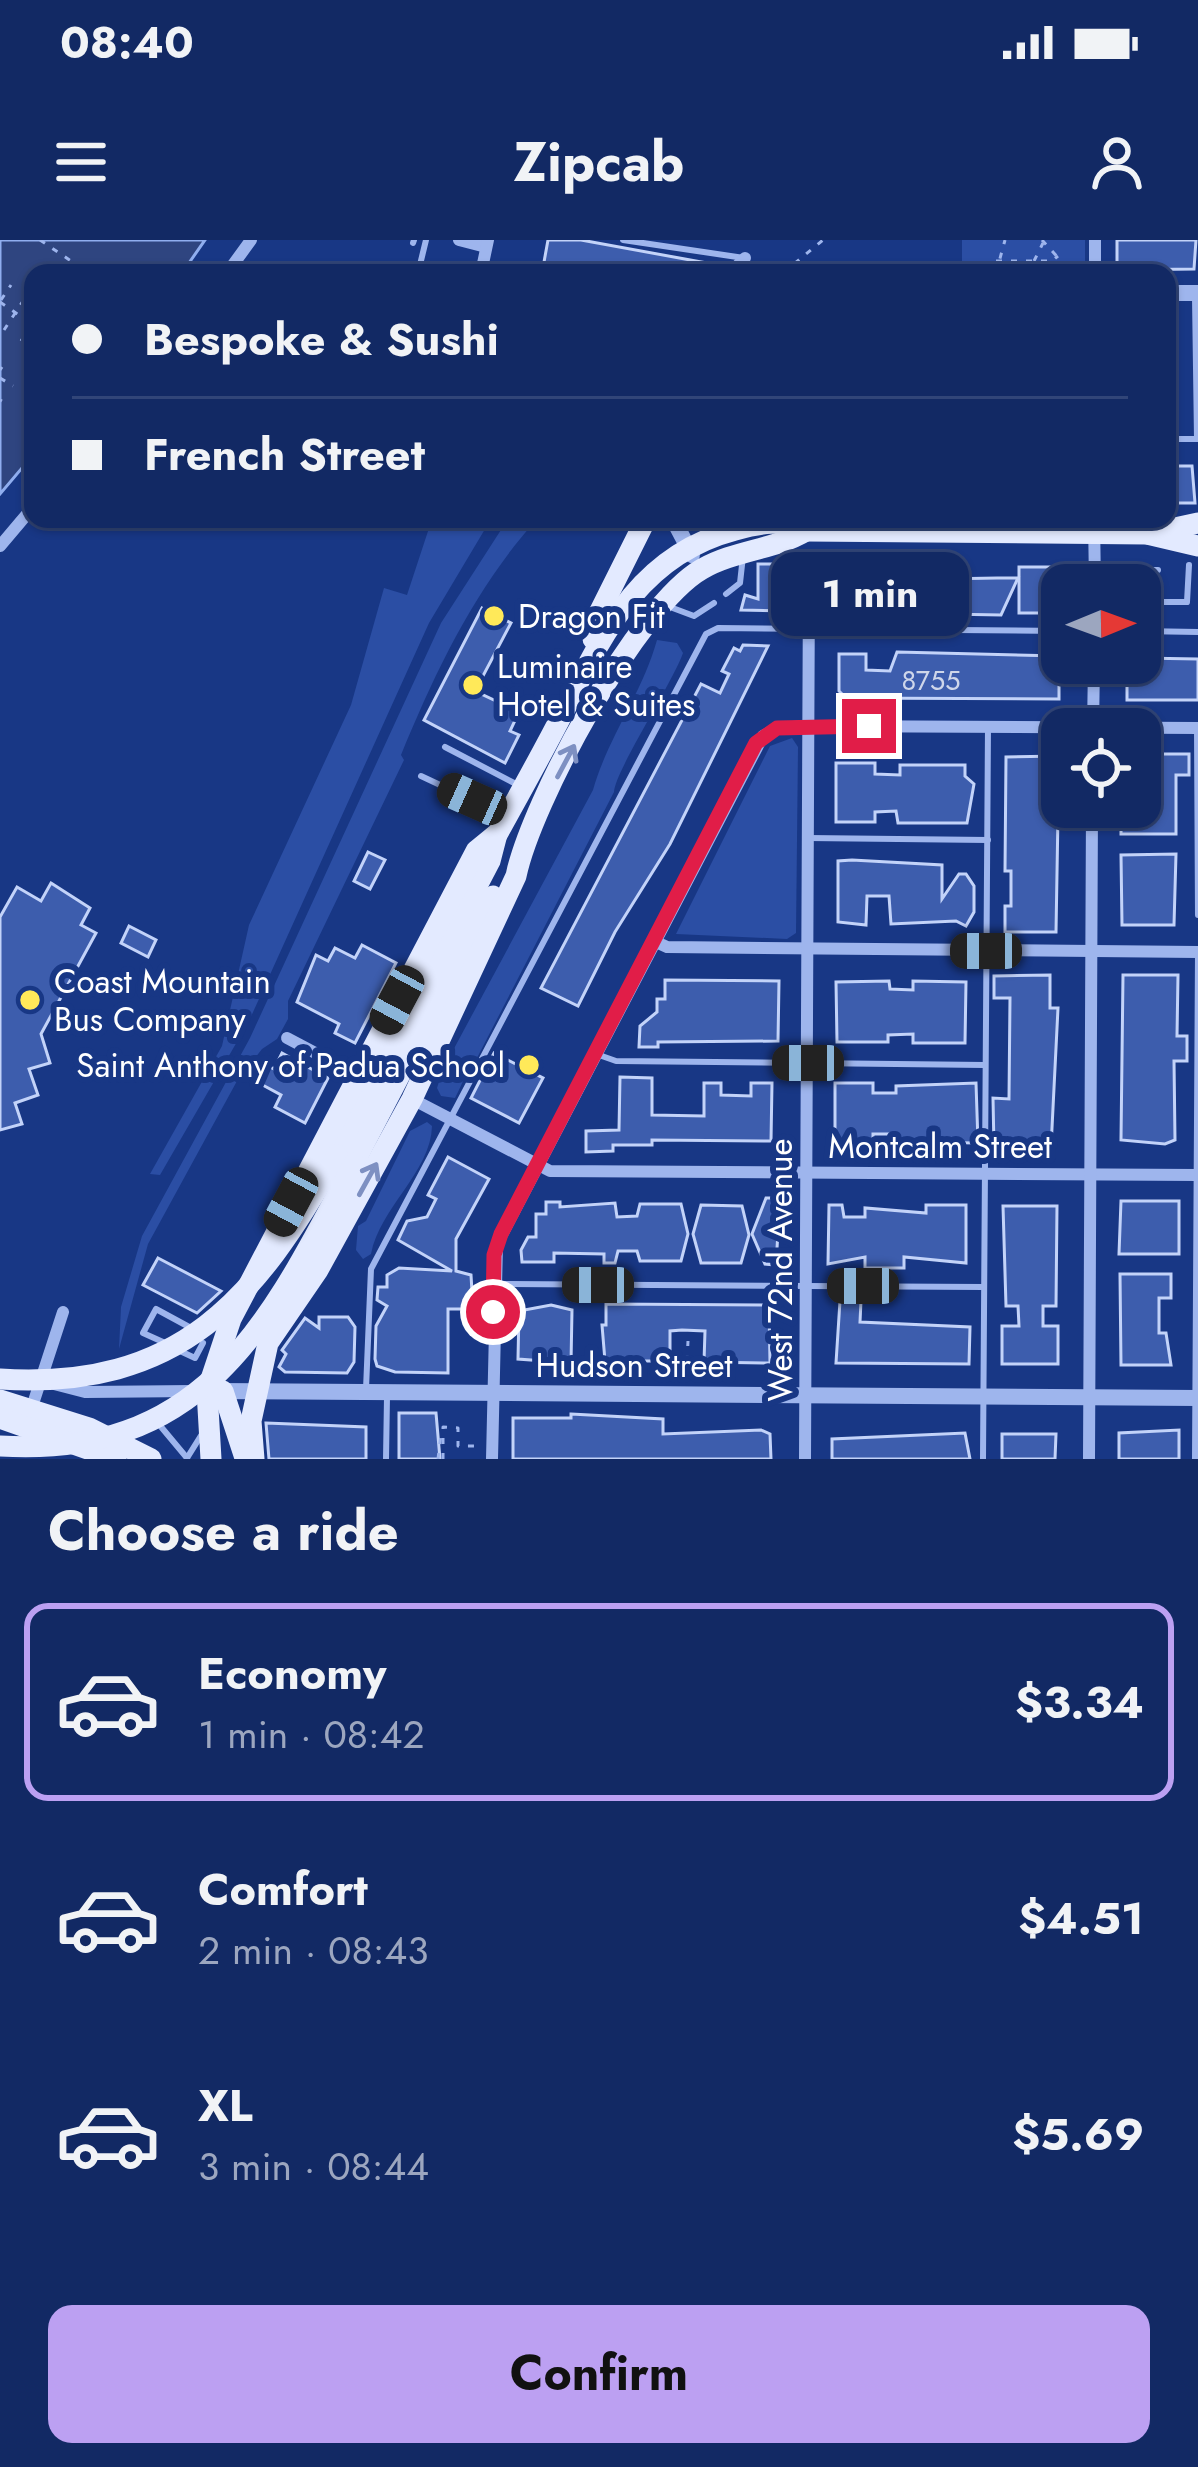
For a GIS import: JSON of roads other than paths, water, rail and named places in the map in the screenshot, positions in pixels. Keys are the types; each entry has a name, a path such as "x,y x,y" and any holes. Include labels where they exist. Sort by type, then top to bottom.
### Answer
{"main road":[{"path":"591,657 594,623 642,528"},
{"path":"9,1453 106,1439 164,1417 210,1386 268,1322 490,861 502,825 591,657 640,582 687,547 745,528"},
{"path":"798,528 806,532"},
{"path":"0,1374 88,1376 142,1360 195,1334 243,1296 282,1250 345,1159 610,679 661,604 699,570 806,532 999,528"},
{"path":"1108,528 1147,534 1175,528"},
{"path":"1147,534 1189,563"},
{"path":"211,1459 208,1426 215,1391 211,1346 476,851 502,825"},
{"path":"250,1459 256,1392 268,1343 318,1270 412,1099 507,897 523,843"},
{"path":"215,1391 250,1459"},
{"path":"0,1400 89,1428 151,1459"},
{"path":"0,1418 116,1459"}],"street":[{"path":"458,240 487,243"},
{"path":"739,264 745,258"},
{"path":"0,545 24,517"},
{"path":"678,528 699,570"},
{"path":"1094,564 1095,528"},
{"name":"West 72nd Avenue","path":"805,1459 809,578"},
{"path":"492,1459 497,1244 756,743 777,728 809,726 1041,728"},
{"path":"1161,728 1197,728"},
{"path":"1089,1459 1092,828"},
{"path":"656,942 667,947 808,950 1198,953"},
{"path":"287,1038 357,1075"},
{"name":"Montcalm Street","path":"412,1099 550,1172 1197,1174"},
{"path":"268,1244 318,1270"},
{"path":"9,1453 63,1312"},
{"name":"Hudson Street","path":"0,1374 85,1392 1196,1398"}],"lane":[{"path":"623,240 745,258"},
{"path":"1197,293 1198,439"},
{"path":"726,593 740,583 743,552"},
{"path":"1163,602 1186,602 1184,581 1189,563"},
{"path":"661,604 694,616 714,602"},
{"path":"366,1393 371,1269 706,634 718,628 1041,631"},
{"path":"1161,631 1198,632"},
{"path":"982,1459 988,727"},
{"path":"1197,728 1198,915"},
{"path":"445,747 523,788"},
{"path":"421,776 502,825"},
{"path":"808,838 988,840"},
{"path":"1195,1459 1198,953"},
{"path":"596,1053 616,1061 985,1065"},
{"path":"494,1284 984,1287"},
{"path":"143,1333 195,1358 211,1346 201,1334 155,1309 143,1333 136,1391 187,1458 208,1426"},
{"path":"386,1459 387,1393"}],"place":[{"name":"Dragon Fit","path":"494,616"},
{"name":"Luminaire Hotel & Suites","path":"473,685"},
{"name":"Coast Mountain Bus Company","path":"30,1000"},
{"name":"Saint Anthony of Padua School","path":"529,1065"}]}
